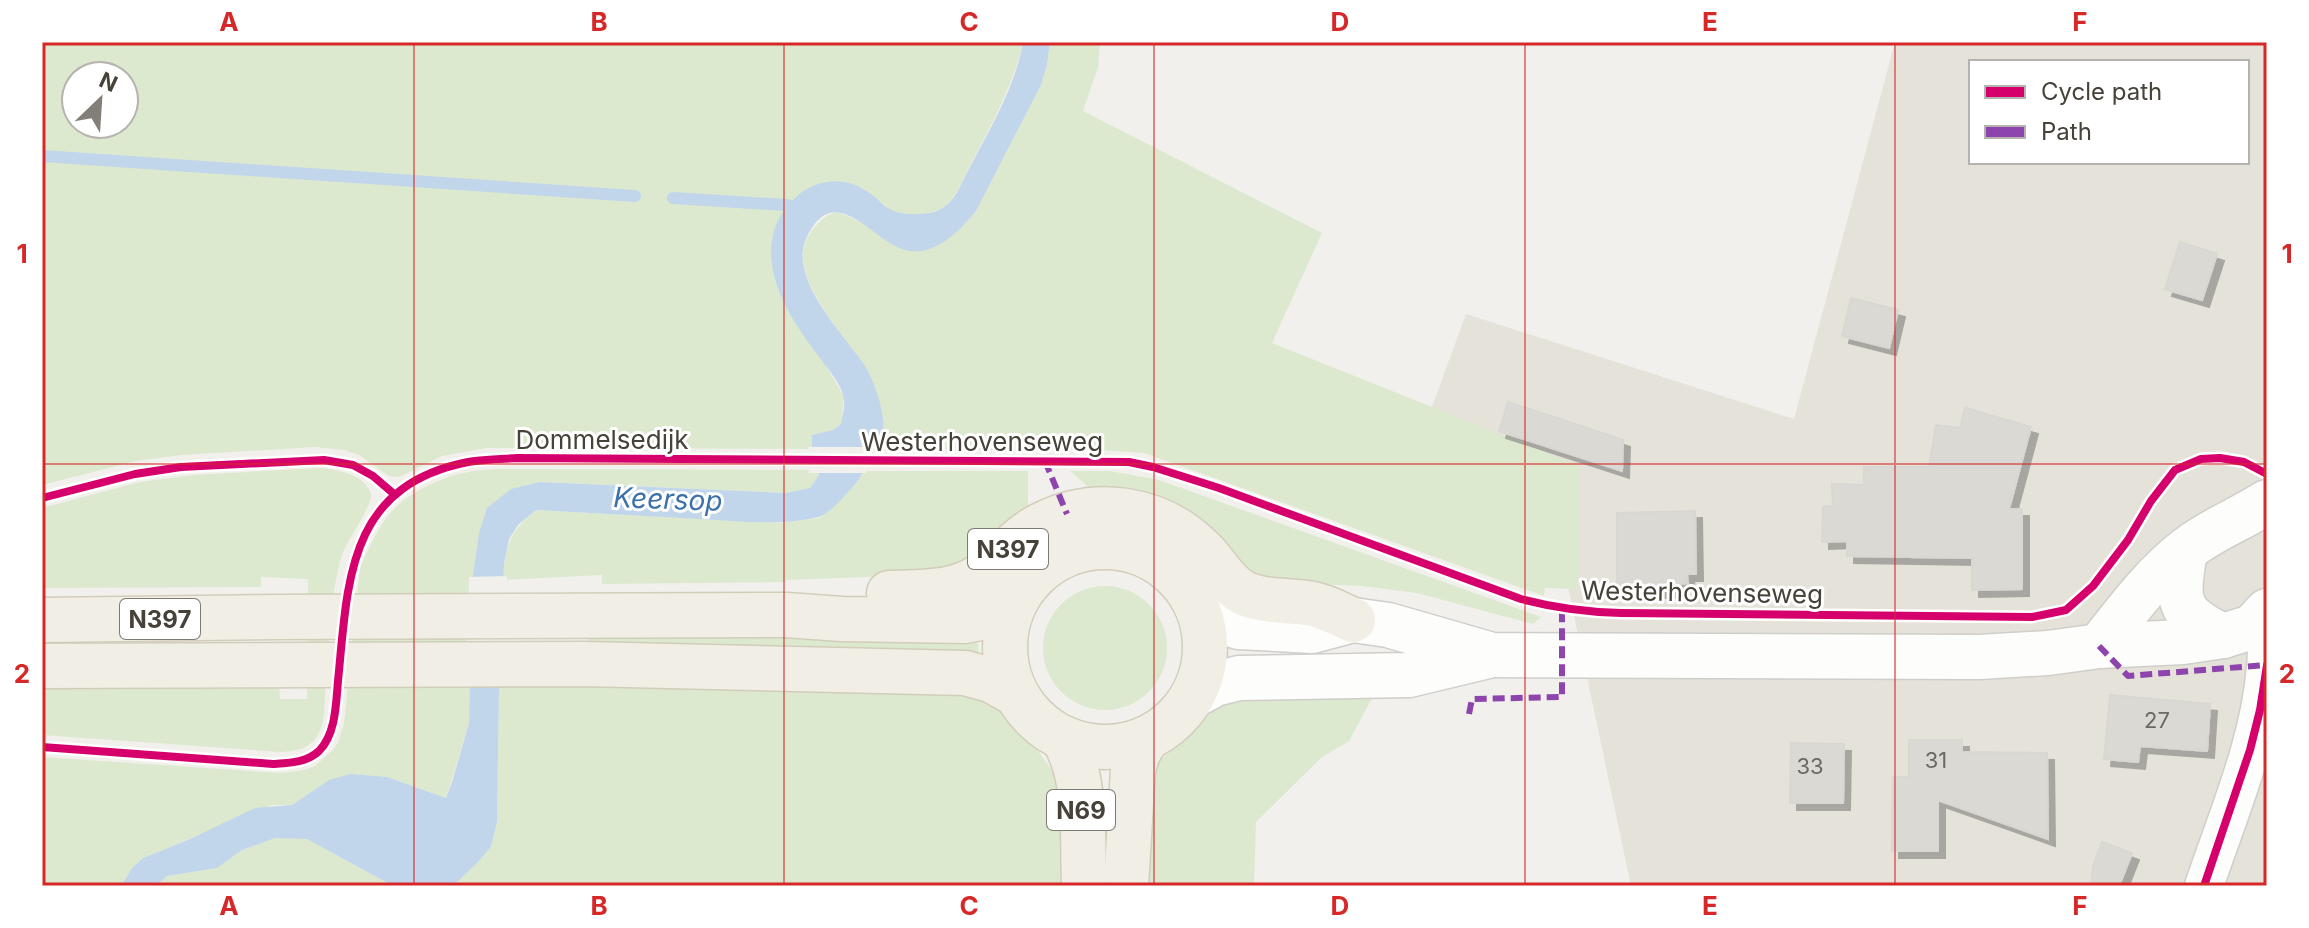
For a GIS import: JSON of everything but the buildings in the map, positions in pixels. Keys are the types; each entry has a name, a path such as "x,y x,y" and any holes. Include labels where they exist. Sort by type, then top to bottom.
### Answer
{"main road":[{"name":"N397","path":"786,615 840,595 943,591 964,586 983,575 1029,532 1054,519 1083,510 1114,509 1144,514 1186,535 1209,556 1231,583 1246,594 1312,603 1353,620"},
{"name":"N397","path":"1093,547 1126,549 1163,565 1181,581 1199,609 1205,634 1205,660 1199,685 1178,717 1147,738 1119,747 1076,743 1041,724 1016,694 1006,664 1007,624 1024,588 1047,564 1093,547"},
{"name":"N397","path":"42,620 786,615 964,621 991,616 1016,601"},
{"name":"N397","path":"42,666 585,664 965,673 991,680 1016,694"},
{"name":"N69","path":"1063,738 1079,781 1084,886"},
{"name":"N69","path":"1126,886 1133,770 1147,738"}],"street":[{"path":"2099,646 2147,587 2185,551 2201,539 2259,516"},
{"path":"2185,551 2180,581 2186,609 2197,623 2223,636 2266,665"},
{"path":"1199,609 1214,619 1239,627 1312,631 1353,620 1388,625 1492,655"},
{"path":"1193,696 1215,684 1239,678 1409,675 1492,655 1979,657 2048,653 2223,636 2252,627 2266,611"},
{"path":"2204,886 2250,750 2260,710 2266,665 2266,611"}],"shaded area":[{"path":"1895,42 2267,42 2267,886 1631,886 1568,587 1417,448 1466,314 1794,419"}],"green space":[{"path":"42,42 1023,42 999,108 958,189 945,206 924,214 907,214 886,207 872,194 773,234 775,277 844,397 841,424 833,430 812,435 812,449 486,448 442,456 399,477 389,476 359,455 315,447 136,461 42,485"},
{"path":"1050,42 1100,42 1098,67 1083,111 1322,233 1272,343 1580,466 1578,589 1545,588 1544,596 1144,453 872,449 882,438 884,425 850,350 820,304 807,276 803,262 809,235 821,220 837,211 918,251 936,245 957,231 976,211 1041,85"},
{"path":"319,468 356,477 368,487 371,499 342,555 337,573 324,714 319,732 311,744 298,750 280,752 42,735 42,681 279,682 280,699 307,699 308,579 261,577 261,587 42,588 42,508 140,482 193,475"},
{"path":"489,469 818,471 819,475 810,488 786,493 540,482 472,583 469,723 446,798 387,777 329,780 292,805 272,805 143,858 132,868 121,886 42,886 42,757 281,773 315,766 333,750 344,724 360,568 371,544 394,509 424,488 448,477"},
{"path":"863,471 1028,471 1028,510 954,566 922,575 786,582 602,584 602,575 503,580 510,540 536,510 779,523 820,518"},
{"path":"1070,471 1110,471 1159,480 1541,617 1533,624 1417,593 1267,580 1092,490"},
{"path":"1105,586 1129,590 1149,604 1163,624 1167,648 1163,672 1149,692 1129,706 1105,710 1081,706 1061,692 1047,672 1043,648 1047,624 1061,604 1081,590"},
{"path":"588,630 978,639 979,657 588,657"},
{"path":"952,685 988,699 1036,748 1051,769 1060,791 1068,886 445,886 457,881 491,847 497,822 499,686"},
{"path":"1376,691 1349,741 1321,758 1256,822 1254,886 1139,886 1154,766 1206,717 1220,706 1238,699"},
{"path":"274,838 307,839 393,886 156,886 167,876 217,868 242,850"}],"water":[{"name":"Keersop","path":"1023,42 1050,42 1041,85 976,211 962,227 936,246 926,250 905,250 853,218 841,213 828,213 817,221 806,239 803,255 811,289 868,371 882,412 882,436 861,476 837,504 821,516 786,522 536,510 518,525 509,539 504,563 497,822 491,847 457,882 445,886 393,886 307,839 275,838 242,850 217,868 167,876 156,886 121,886 132,868 143,858 255,808 292,805 329,780 350,774 387,777 446,798 469,723 472,583 479,533 487,508 511,489 540,482 786,493 810,488 819,475 818,471 812,470 812,435 833,430 841,424 844,400 838,383 799,329 781,296 771,261 778,220 802,192 829,181 856,186 886,207 903,213 929,213 943,208 952,200 1002,105 1015,74"}],"pier":[{"path":"808,447 879,447 866,473 809,473"},
{"path":"507,576 503,682 465,682 469,577"}],"waterway":[{"path":"42,156 635,196"},
{"path":"673,198 786,205 801,210"}],"marked path":[{"path":"1045,461 1067,514"},
{"path":"1469,714 1472,699 1562,697 1562,609"},
{"path":"2099,646 2128,676 2266,665"}],"cycle path":[{"name":"Dommelsedijk","path":"42,747 273,764 297,762 314,755 325,744 332,727 352,574 361,543 376,515 398,492 428,474 480,460 1129,462 1219,488 1521,599 1558,607 1621,613 2032,617 2066,610 2093,586 2175,470 2201,459 2220,458 2244,462 2267,474"},
{"path":"42,498 135,474 181,467 324,460 353,465 373,476 394,494"},
{"path":"2204,886 2250,750 2267,665"}]}
